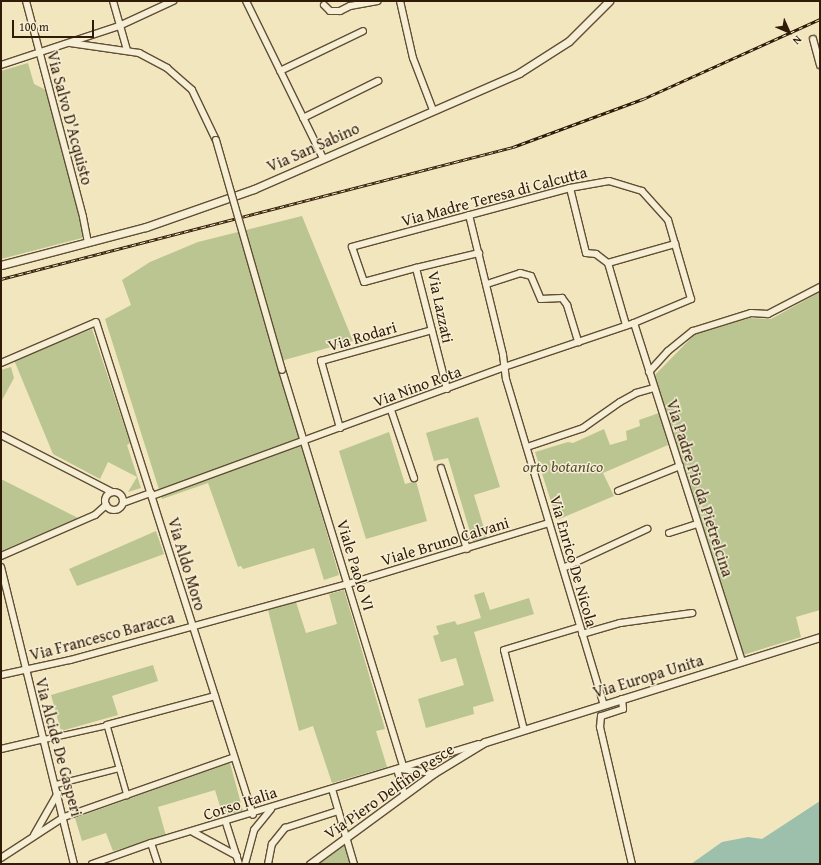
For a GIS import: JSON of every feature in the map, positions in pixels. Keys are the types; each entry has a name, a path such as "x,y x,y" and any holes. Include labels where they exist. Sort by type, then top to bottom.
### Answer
{"street":[{"name":"Via Salvo D'Acquisto","path":"26,1 83,217 88,242"},
{"path":"113,1 127,50"},
{"path":"1,65 40,54 120,26 173,1"},
{"path":"246,1 323,158"},
{"path":"324,5 330,11 340,11 350,6 378,1"},
{"path":"400,1 413,58 432,110"},
{"name":"Via San Sabino","path":"1,265 146,227 222,201 519,73 541,61 568,41 609,1"},
{"path":"280,71 363,31"},
{"path":"813,39 820,65"},
{"name":"Viale Paolo VI","path":"70,43 127,50 139,53 167,68 192,90 216,140 282,370 348,584 400,768 404,794"},
{"path":"303,118 378,81"},
{"name":"Via Madre Teresa di Calcutta","path":"416,268 364,282 352,247 570,188 609,181 642,191 668,220 691,299"},
{"path":"570,188 586,253 596,254 608,263 626,325"},
{"name":"Via Enrico De Nicola","path":"469,215 487,284 504,367 604,705"},
{"path":"608,263 675,244"},
{"name":"Via Lazzati","path":"447,390 416,268 479,253"},
{"path":"487,284 520,273 531,276 541,299 562,298 567,305 578,342"},
{"path":"649,372 668,351 693,331 751,313 768,314 820,287"},
{"name":"Via Nino Rota","path":"123,502 304,441 447,390 504,367 634,323 691,299"},
{"name":"Via Aldo Moro","path":"1,363 96,322 253,815"},
{"name":"Via Padre Pio da Pietrelcina","path":"634,323 680,466 696,524 742,662"},
{"name":"Via Rodari","path":"340,428 321,361 432,330"},
{"path":"527,446 583,428 631,396 654,388"},
{"path":"391,410 414,478"},
{"path":"1,435 112,492 118,493 123,502 114,510 106,505"},
{"path":"618,491 680,466"},
{"path":"441,468 467,549"},
{"path":"1,556 95,515 106,505 106,498 112,492"},
{"name":"Viale Bruno Calvani","path":"348,584 549,523"},
{"path":"669,533 696,524"},
{"path":"563,568 647,529"},
{"name":"Via Alcide De Gasperi","path":"1,567 4,590 56,784 74,864"},
{"name":"Via Francesco Baracca","path":"1,675 26,670 193,624 348,584"},
{"path":"582,634 620,624 692,613"},
{"path":"524,730 504,650 580,627"},
{"name":"Via Europa Unita","path":"485,742 820,637"},
{"path":"1,749 107,725 216,696"},
{"path":"622,699 623,709 601,716 600,727 632,864"},
{"path":"107,725 127,795"},
{"name":"Corso Italia","path":"92,864 151,843 253,815 485,742"},
{"name":"Via Piero Delfino Pesce","path":"310,864 434,773 485,742"},
{"path":"1,858 64,817 234,757"},
{"path":"56,784 119,768"},
{"name":"Corso Italia","path":"400,768 434,773"},
{"path":"332,789 347,837 353,864"},
{"path":"32,837 58,793"},
{"path":"245,864 254,830 272,808"},
{"path":"268,864 272,844 285,828 338,810"},
{"path":"226,823 239,864"},
{"path":"193,832 237,856"},
{"path":"151,843 158,864"}],"green space":[{"path":"28,63 34,84 46,90 82,226 82,238 1,259 1,71"},
{"path":"302,216 353,341 277,362 339,575 324,580 314,548 243,569 241,566 238,567 208,483 162,499 105,319 131,305 122,280 150,262 198,242"},
{"path":"820,292 820,610 796,617 801,637 743,655 654,376 695,334 750,318 771,319"},
{"path":"92,329 130,443 127,445 141,488 128,492 137,477 108,462 100,479 53,454 14,360"},
{"path":"11,367 14,378 1,402 1,370"},
{"name":"orto botanico","path":"659,413 668,445 603,473 614,496 557,520 535,452 568,442 573,443 604,429 610,445 627,440 626,431 640,426 639,420"},
{"path":"478,417 500,487 474,495 487,538 473,542 448,458 434,461 426,433"},
{"path":"389,432 405,484 416,481 427,521 366,539 339,451"},
{"path":"1,479 78,518 1,551"},
{"path":"156,531 164,554 77,586 69,569"},
{"path":"344,590 385,729 376,731 387,767 332,783 313,726 299,731 268,610 296,602 306,633 337,624 329,594"},
{"path":"484,592 490,610 529,598 534,614 474,632 494,701 473,707 474,714 426,728 418,699 464,685 456,658 441,662 433,636 439,634 436,626 455,621 457,625 481,618 474,595"},
{"path":"153,665 158,681 112,696 118,715 61,731 51,695"},
{"path":"230,763 243,811 223,816 215,790 158,807 166,836 113,851 106,833 82,841 75,818"},
{"path":"345,844 350,863 318,864"}],"shaded area":[{"path":"820,801 820,864 691,864 722,842 748,837 762,839"}],"railway":[{"path":"1,279 513,147 643,99 820,19"}]}
